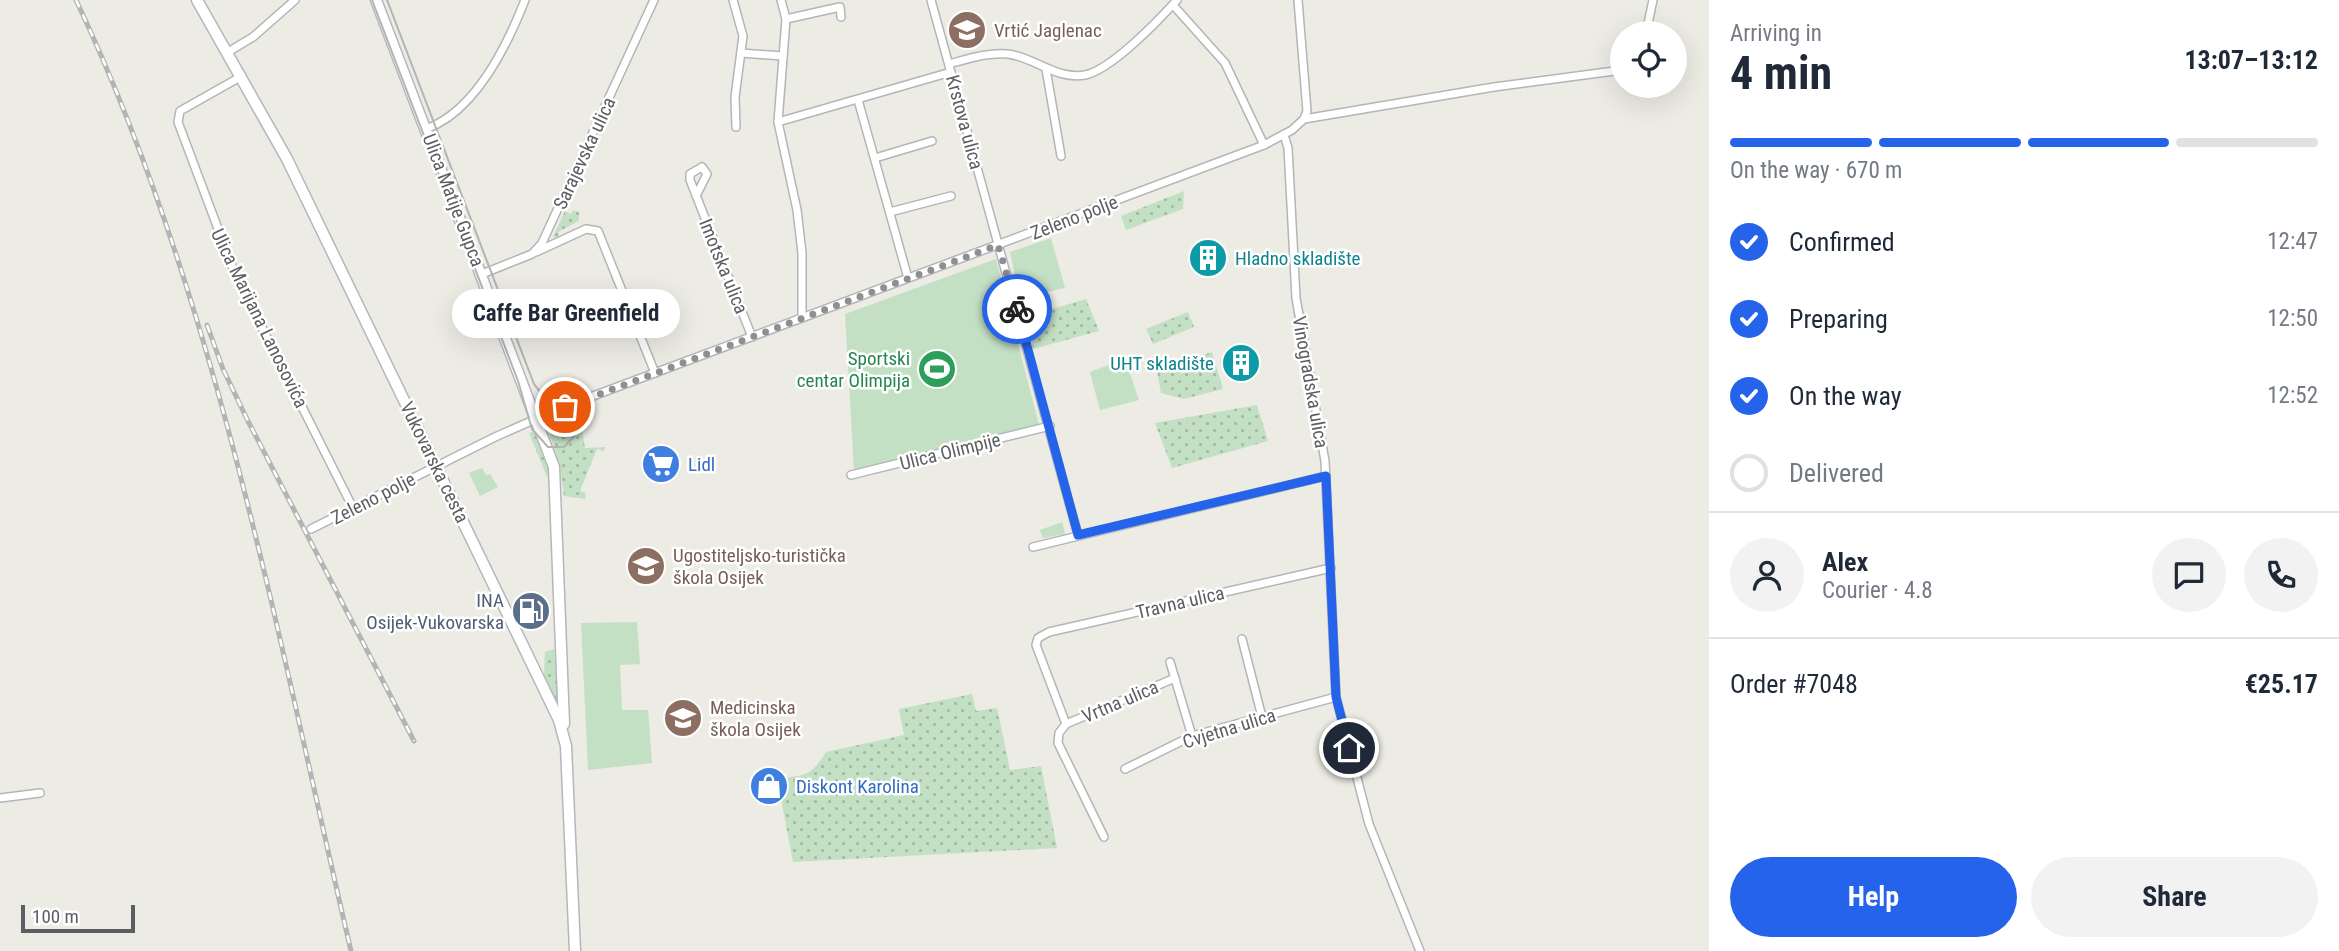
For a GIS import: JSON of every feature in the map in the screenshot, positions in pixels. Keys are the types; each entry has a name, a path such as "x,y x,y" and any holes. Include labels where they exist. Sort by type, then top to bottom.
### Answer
{"main road":[{"name":"Vukovarska cesta","path":"197,0 292,169 564,733 575,951"},
{"name":"Ulica Matije Gupca","path":"376,0 537,418 556,480 564,733"}],"street":[{"path":"228,52 253,37 295,0"},
{"path":"426,129 444,122 489,73 512,34 525,0"},
{"name":"Sarajevska ulica","path":"532,254 546,235 654,0"},
{"path":"733,0 743,36 735,97 736,127"},
{"path":"781,0 786,19 778,122 797,210 802,254 802,318"},
{"name":"Krstova ulica","path":"931,0 998,245"},
{"path":"1298,0 1307,111 1304,119"},
{"path":"1649,21 1653,0"},
{"path":"778,122 858,100 976,57 1008,54 1046,69 1074,75 1093,72 1109,63 1175,2 1225,64 1264,145"},
{"path":"786,19 840,7 841,17"},
{"path":"741,53 783,56"},
{"path":"1046,69 1061,156"},
{"name":"Zeleno polje","path":"311,530 537,418 1264,145 1284,135 1304,119 1494,87 1610,72"},
{"name":"Ulica Marijana Lanosovića","path":"242,76 180,111 178,122 235,274 353,508"},
{"path":"858,100 908,278"},
{"name":"Vinogradska ulica","path":"1284,135 1288,148 1296,298 1326,476 1336,697 1369,824 1420,951"},
{"path":"876,158 932,141"},
{"name":"Imotska ulica","path":"696,196 752,337"},
{"path":"890,212 951,196"},
{"path":"482,274 586,229 596,229 600,233 655,373"},
{"path":"998,245 1078,535"},
{"name":"Ulica Olimpije","path":"850,475 1050,426"},
{"path":"1032,547 1326,476"},
{"name":"Travna ulica","path":"1036,645 1038,638 1049,632 1331,568"},
{"path":"1242,639 1262,717"},
{"name":"Vrtna ulica","path":"1036,645 1066,724"},
{"path":"1170,662 1192,736"},
{"name":"Vrtna ulica","path":"1104,837 1058,743 1059,733 1066,724 1175,678"},
{"name":"Cvjetna ulica","path":"1125,769 1192,736 1336,697"},
{"path":"0,798 40,793"}],"green space":[{"path":"1184,191 1183,209 1126,230 1121,216"},
{"path":"573,210 579,212 579,221 558,232 559,237 553,237 565,211 571,214"},
{"path":"1051,238 1065,288 1020,298 1010,252"},
{"name":"Sportski centar Olimpija","path":"996,259 1039,425 854,470 845,314"},
{"path":"1086,299 1099,331 1033,349 1024,317"},
{"path":"1188,312 1194,327 1153,344 1146,329"},
{"path":"1212,352 1223,389 1184,399 1161,393 1157,371"},
{"path":"1125,359 1139,400 1100,410 1090,372"},
{"path":"1257,405 1268,441 1172,468 1155,423"},
{"path":"580,406 584,409 579,411 580,419 586,419 587,422 581,423 585,448 606,447 603,451 597,449 580,491 586,493 585,499 564,496 560,466 548,429 552,416"},
{"path":"534,431 540,436 550,475 547,477 529,433"},
{"path":"482,468 486,475 490,474 498,487 480,496 469,473"},
{"path":"1062,522 1065,534 1043,538 1040,530"},
{"path":"637,622 640,664 620,665 622,710 648,710 652,763 588,770 581,623"},
{"path":"554,649 558,705 544,676 545,652"},
{"path":"972,694 976,711 997,708 1010,770 1041,766 1057,848 793,862 777,778 806,774 826,752 904,735 899,709"}],"tram line":[{"path":"372,0 518,381 532,429 548,447 564,447 578,432 576,417 544,395 534,384 387,0"}],"railway":[{"path":"76,0 125,114 168,230 205,348 268,588 351,951"},
{"path":"207,325 223,369 248,421 414,741"}],"way so far":[{"path":"565,407 998,245 1017,309"}],"place":[{"name":"Vrtić Jaglenac","path":"967,30"},
{"name":"Hladno skladište","path":"1208,258"},
{"name":"UHT skladište","path":"1241,363"},
{"name":"Sportski centar Olimpija","path":"937,369"},
{"name":"Caffe Bar Greenfield","path":"565,407"},
{"name":"Lidl","path":"661,464"},
{"name":"Ugostiteljsko-turistička škola Osijek","path":"646,566"},
{"name":"INA Osijek-Vukovarska","path":"531,611"},
{"name":"Medicinska škola Osijek","path":"683,718"},
{"name":"Diskont Karolina","path":"769,786"}],"route":[{"path":"1017,309 1078,535 1326,476 1336,697 1349,748"}]}
